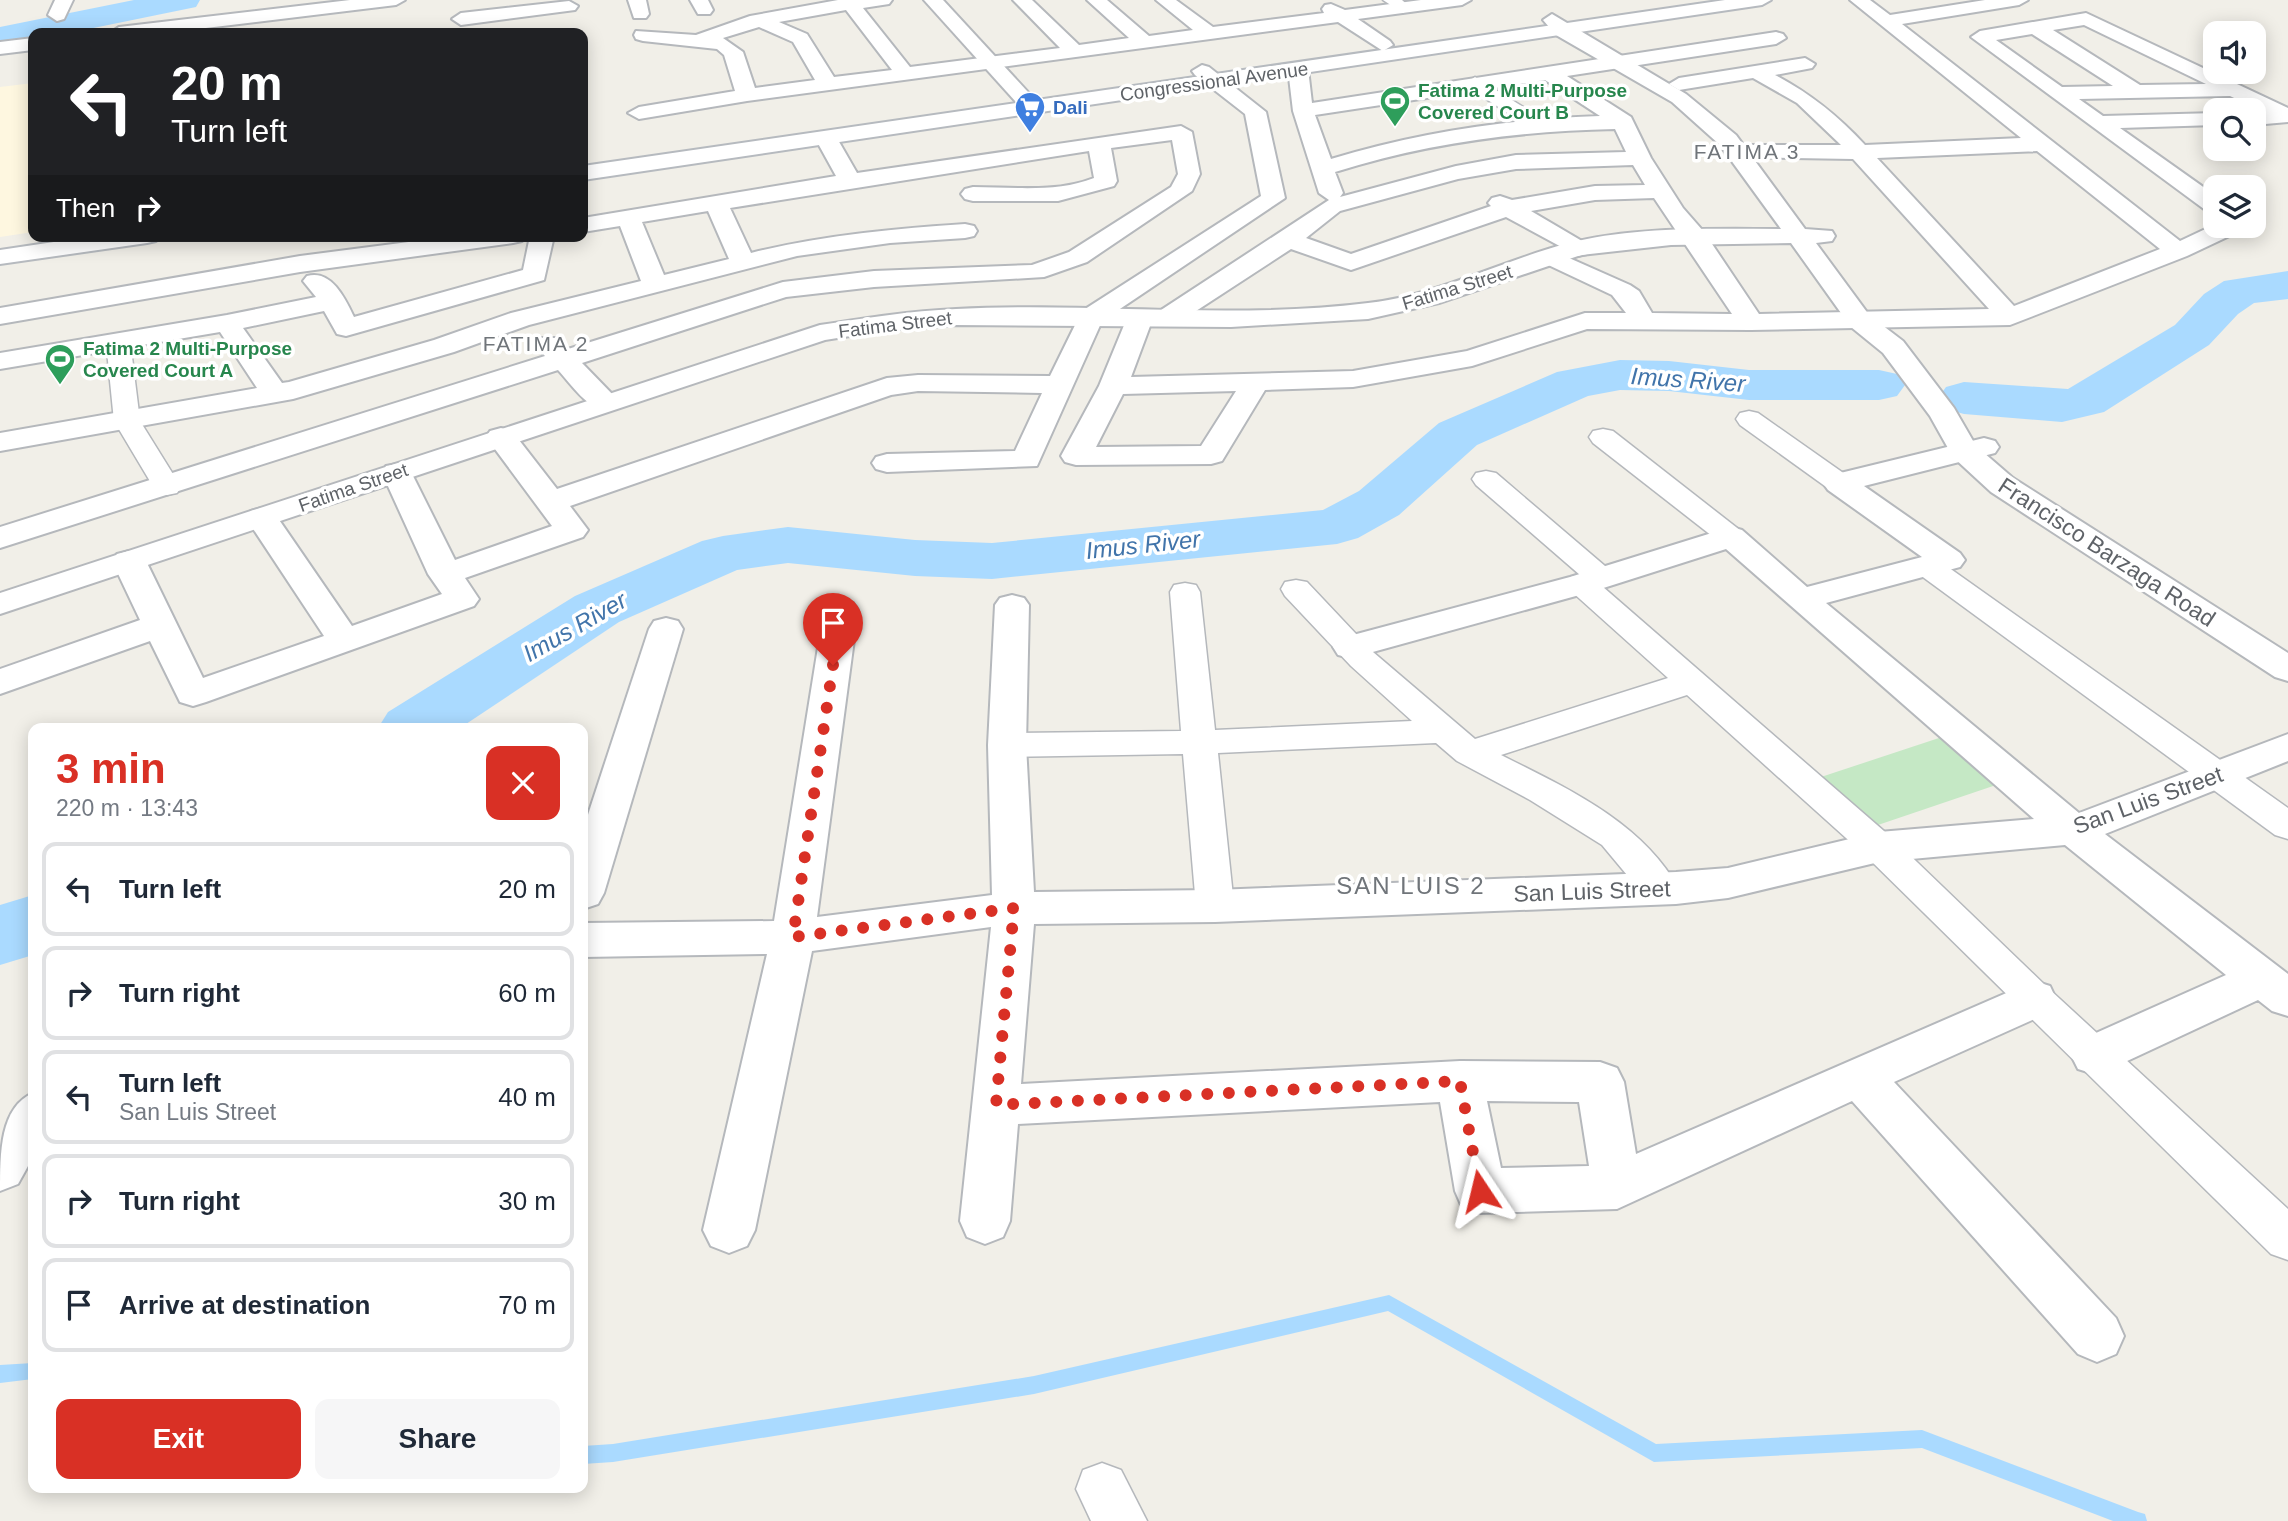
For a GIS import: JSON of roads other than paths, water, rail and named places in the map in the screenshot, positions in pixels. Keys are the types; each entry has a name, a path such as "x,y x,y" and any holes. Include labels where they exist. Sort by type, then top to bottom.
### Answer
{"street":[{"path":"151,28 214,14 296,6 362,14 390,0"},
{"path":"455,0 463,26 569,6"},
{"path":"701,40 757,20 778,7 883,0"},
{"path":"933,0 1027,103"},
{"path":"1022,0 1075,52"},
{"path":"1096,0 1145,42"},
{"path":"1165,0 1210,34"},
{"path":"1318,0 1383,45"},
{"path":"639,113 747,95 1342,16 1397,4 1462,0"},
{"name":"Congressional Avenue","path":"1210,76 1298,69 1565,26 1687,0"},
{"name":"Congressional Avenue","path":"588,160 1027,103 1210,76 1383,45 1565,26 1762,0"},
{"path":"1859,0 2178,251"},
{"path":"1887,21 2018,0"},
{"path":"849,2 906,75"},
{"path":"1679,84 1805,64 1740,4"},
{"path":"1249,6 1276,24"},
{"path":"1918,46 2038,29 2086,19 2253,98"},
{"path":"757,20 800,38 828,84"},
{"name":"Francisco Barzaga Road","path":"1565,26 1628,62 1749,152"},
{"path":"2038,29 2136,92"},
{"path":"643,35 722,44 733,52 747,95"},
{"path":"1980,37 2203,197"},
{"path":"1303,111 1776,38"},
{"path":"0,48 28,45"},
{"name":"Francisco Barzaga Road","path":"1628,62 1679,84 1735,124 1749,152 1872,321 1944,416 2002,485 2288,668"},
{"path":"1298,69 1303,111 1325,168 1332,206"},
{"path":"1547,72 1623,122 1640,158 1674,212 1695,237 1751,322"},
{"path":"1756,72 1819,111 2010,317"},
{"path":"887,463 1026,460 1091,317 1165,266 1214,239 1273,198 1255,112 1210,76"},
{"path":"1475,83 1537,124"},
{"path":"2060,93 2236,89"},
{"path":"1410,95 1464,134"},
{"name":"Congressional Avenue","path":"588,172 826,138 1027,103"},
{"path":"2266,105 2288,116 2266,118"},
{"path":"2101,122 2203,119"},
{"path":"1325,168 1411,143 1464,134 1537,124 1623,122"},
{"path":"0,538 783,290 833,282 969,273 1035,272 1162,223 1189,174 1181,132 970,161 588,224"},
{"path":"826,138 850,180"},
{"path":"1411,143 1509,208 1565,253 1630,297 1643,320"},
{"path":"1749,152 1859,152 2042,144"},
{"path":"973,194 1073,192 1106,181 1100,145"},
{"path":"1256,381 1211,455 1076,456 1153,318 1287,240 1332,206 1456,173 1516,162 1640,158"},
{"path":"954,316 969,273 965,231 973,194 970,161"},
{"path":"801,188 823,225"},
{"path":"1287,240 1351,262 1509,208 1595,193 1663,191"},
{"path":"1073,192 1214,239"},
{"path":"716,202 743,262"},
{"path":"628,217 655,284"},
{"path":"0,442 275,394 444,346 520,319 743,262 823,225 890,236 965,231"},
{"name":"Fatima Street","path":"0,604 820,333 870,322 954,316 1272,318 1368,312 1418,303 1565,253 1695,237 1811,237"},
{"path":"1113,386 1353,379 1413,371 1472,358 1585,321 1872,321 2010,317 2206,238"},
{"path":"0,246 28,242"},
{"path":"0,257 105,242"},
{"path":"0,316 300,264 467,242"},
{"path":"300,264 333,301 346,328 535,275 541,242"},
{"path":"490,288 565,359 606,403"},
{"path":"0,361 227,323 333,301"},
{"path":"227,323 275,394"},
{"path":"118,341 127,421 167,486"},
{"path":"550,502 887,387 918,383 1060,385"},
{"path":"1749,419 1948,560 1800,598"},
{"path":"445,573 572,530 501,437"},
{"path":"1603,437 1731,537 1869,661 2074,830 2275,988"},
{"path":"1839,483 1974,449"},
{"name":"Francisco Barzaga Road","path":"1974,449 2288,645"},
{"path":"129,561 193,694 462,599 445,573 397,473"},
{"path":"1486,479 1592,581 1691,682 1879,847 2034,999 2288,1239"},
{"path":"262,519 344,640"},
{"path":"1351,647 1592,581 1731,537"},
{"path":"1927,566 2288,826"},
{"path":"1296,589 1351,647 1457,742 1615,836 1660,889"},
{"path":"1185,592 1215,906"},
{"path":"985,1221 1014,908 1007,746 1012,605"},
{"path":"730,1230 793,937 841,610"},
{"path":"0,682 159,625"},
{"path":"588,877 666,629"},
{"path":"1007,746 1199,742 1457,742 1691,682"},
{"name":"San Luis Street","path":"588,940 793,937 1014,908 1215,906 1660,889 1728,883 1879,847 2074,830 2288,747"},
{"path":"2094,1055 2275,988"},
{"path":"1460,1081 1480,1191 1617,1187 1858,1076 2034,999"},
{"path":"1858,1076 2097,1336"},
{"path":"996,1105 1460,1081 1600,1082 1617,1187"},
{"path":"0,1168 28,1121"}],"waterway":[{"path":"45,28 184,0"},
{"path":"0,37 28,31"},
{"name":"Imus River","path":"1964,398 2062,406 2085,401 2192,335 2221,304 2241,291 2288,285"},
{"name":"Imus River","path":"420,723 597,609 723,554 788,545 915,558 992,561 1337,526 1379,503 1458,434 1575,383 1620,375 1669,376 1749,385 1879,385"},
{"name":"Imus River","path":"0,935 28,927"},
{"path":"588,1455 613,1453 1034,1385 1389,1303 1654,1453 1922,1439 2138,1521"},
{"path":"0,1374 28,1371"}],"place":[{"name":"Fatima 2 Multi-Purpose Covered Court B","path":"1395,128"},
{"name":"Dali","path":"1030,134"},
{"name":"Fatima 2 Multi-Purpose Covered Court A","path":"60,386"}],"district":[{"name":"FATIMA 3","path":"1747,152"},
{"name":"FATIMA 2","path":"536,344"},
{"name":"SAN LUIS 2","path":"1411,886"}]}
